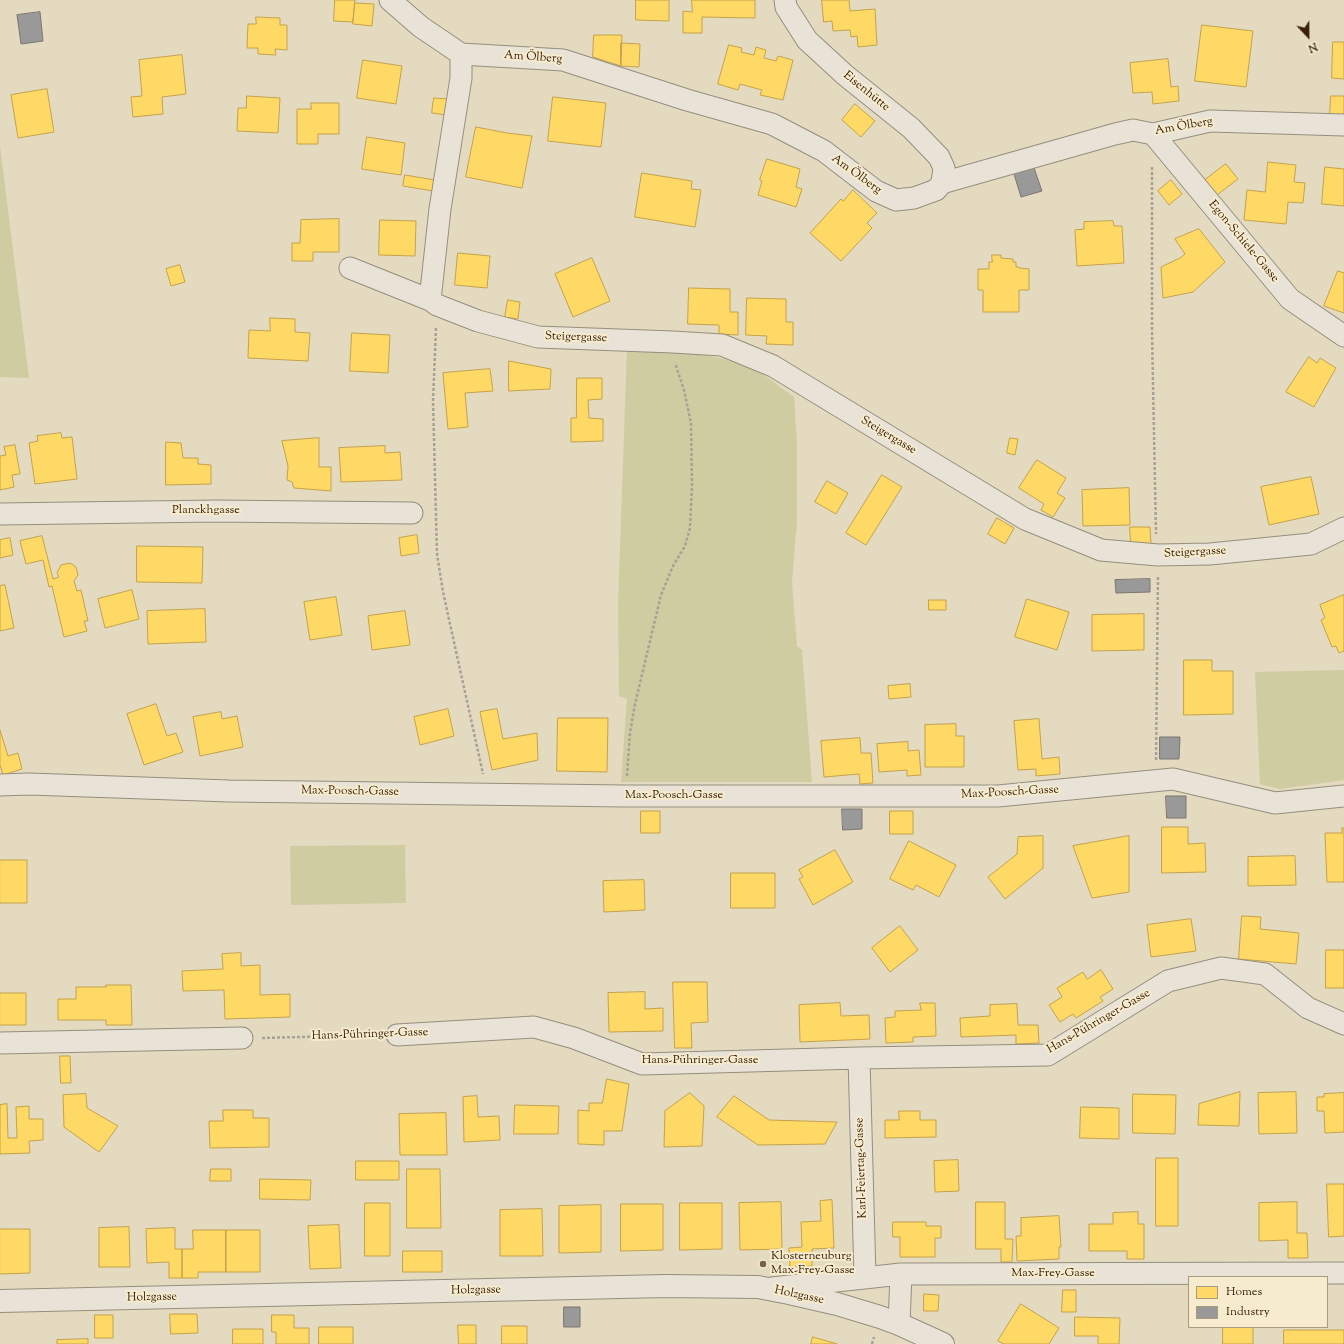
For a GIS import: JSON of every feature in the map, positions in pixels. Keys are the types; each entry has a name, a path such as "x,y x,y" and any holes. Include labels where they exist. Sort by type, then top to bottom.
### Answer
{"street":[{"path":"390,0 421,27 461,54 461,78 440,209 433,303"},
{"name":"Eisenhütte","path":"785,0 786,7 807,40 845,75 911,128 939,156 944,168 942,183"},
{"name":"Am Ölberg","path":"461,54 563,60 686,100 772,124 824,151 876,191 896,200 914,198 936,190 942,183 1133,130 1153,134 1210,121 1344,126"},
{"name":"Egon-Schiele-Gasse","path":"1153,134 1290,299 1344,336"},
{"name":"Steigergasse","path":"350,268 478,321 538,337 722,345 773,366 1025,519 1101,550 1158,555 1210,554 1311,544 1344,528"},
{"name":"Planckhgasse","path":"0,514 215,511 412,513"},
{"name":"Max-Poosch-Gasse","path":"0,785 29,784 229,791 625,796 998,796 1173,779 1275,803 1344,796"},
{"name":"Hans-Pühringer-Gasse","path":"397,1035 534,1028 574,1038 642,1064 858,1058 1048,1055 1168,981 1221,968 1265,974 1308,1008 1344,1024"},
{"path":"0,1043 242,1038"},
{"name":"Karl-Feiertag-Gasse","path":"858,1058 865,1277"},
{"path":"899,1324 901,1274"},
{"name":"Max-Frey-Gasse","path":"763,1288 901,1274 1344,1274"},
{"name":"Holzgasse","path":"0,1301 665,1286 763,1288 837,1304 899,1324 943,1344"}],"path":[{"path":"1153,134 1152,326 1155,516 1158,555 1156,780"},
{"path":"433,303 434,504 437,554 451,629 488,794"},
{"path":"625,796 630,734 635,704 657,609 661,595 685,546 690,528 692,423 684,390 671,354 673,342"},
{"name":"Hans-Pühringer-Gasse","path":"242,1038 397,1035"}],"shaded area":[{"path":"0,146 29,378 0,377"},
{"path":"627,348 676,351 725,359 756,371 794,397 797,444 797,522 792,583 797,646 802,650 812,782 621,782 627,699 619,696 618,604"},
{"path":"1344,670 1344,780 1280,789 1260,784 1255,672"},
{"path":"405,845 406,903 291,905 290,846"}],"building: Homes":[{"path":"335,0 355,0 353,22 334,21"},
{"path":"636,0 669,0 669,21 636,20"},
{"path":"692,0 755,0 755,18 702,17 702,33 683,33 683,11 692,12"},
{"path":"822,0 849,0 850,11 875,9 877,45 858,47 857,36 851,37 850,30 833,31 832,21 824,22"},
{"path":"355,3 374,4 372,26 353,24"},
{"path":"256,17 280,18 280,25 287,25 287,50 275,49 276,55 258,54 258,48 247,48 248,24 256,24"},
{"path":"1202,25 1253,31 1246,87 1195,81"},
{"path":"594,35 622,35 621,66 593,57"},
{"path":"1333,42 1344,42 1344,79 1332,78"},
{"path":"621,43 640,44 639,67 621,66"},
{"path":"729,45 742,48 741,52 754,55 756,47 766,50 764,58 776,61 778,56 793,60 783,100 760,95 762,90 740,84 738,90 718,84"},
{"path":"182,55 186,94 162,97 163,114 133,117 131,97 142,96 139,60"},
{"path":"1168,59 1171,87 1178,86 1179,101 1153,104 1152,92 1133,93 1130,63"},
{"path":"363,60 402,66 396,104 357,98"},
{"path":"47,89 54,132 18,138 11,95"},
{"path":"247,96 280,98 278,133 237,131 238,108 246,108"},
{"path":"1331,96 1344,96 1344,116 1330,115"},
{"path":"553,97 606,103 601,147 548,141"},
{"path":"434,98 449,99 446,115 432,113"},
{"path":"311,103 339,103 339,134 318,134 318,144 297,144 297,109 311,109"},
{"path":"855,104 875,121 861,137 842,120"},
{"path":"476,127 532,136 522,188 466,177"},
{"path":"367,137 405,143 401,175 362,169"},
{"path":"767,159 800,169 796,187 802,189 796,207 758,195 762,181 760,180"},
{"path":"1268,162 1296,165 1294,182 1305,183 1303,203 1288,202 1286,224 1244,220 1247,190 1265,192"},
{"path":"1226,164 1238,179 1217,195 1205,180"},
{"path":"1325,167 1344,169 1344,206 1322,204"},
{"path":"642,173 692,181 691,189 701,190 695,227 635,217"},
{"path":"405,175 435,180 433,191 403,186"},
{"path":"1171,180 1182,194 1169,205 1158,191"},
{"path":"853,190 877,213 867,223 872,228 841,261 810,233 841,199 843,201"},
{"path":"339,219 339,252 313,252 313,261 292,261 292,243 300,243 301,220"},
{"path":"380,220 416,221 415,256 379,255"},
{"path":"1113,221 1114,226 1122,226 1124,263 1077,266 1075,230 1084,229 1084,222"},
{"path":"1199,229 1225,262 1193,292 1163,298 1161,267 1185,254 1175,239"},
{"path":"458,253 490,256 487,288 455,285"},
{"path":"992,255 1001,255 1001,258 1013,259 1013,262 1016,262 1016,267 1029,269 1029,290 1019,290 1019,312 983,312 983,290 978,290 978,269 989,269 989,262 992,262"},
{"path":"592,258 610,301 573,317 555,274"},
{"path":"180,265 185,282 171,286 166,269"},
{"path":"1338,271 1344,273 1344,313 1324,306"},
{"path":"689,288 730,289 730,312 738,312 738,335 719,334 719,325 688,324"},
{"path":"747,298 786,299 786,322 793,322 793,345 766,344 767,336 746,335"},
{"path":"508,300 520,302 518,319 505,317"},
{"path":"270,318 295,319 295,332 310,333 308,361 248,358 249,330 270,331"},
{"path":"352,333 390,335 388,373 350,371"},
{"path":"1309,357 1317,363 1320,358 1336,368 1314,407 1286,392"},
{"path":"509,361 551,369 550,389 509,391"},
{"path":"490,369 493,391 465,393 468,427 448,429 443,373"},
{"path":"577,378 602,378 602,399 588,400 589,418 603,419 603,441 571,442 571,418 576,418"},
{"path":"61,433 62,438 72,437 77,479 35,484 29,443 38,441 37,436"},
{"path":"319,438 319,467 331,467 331,491 294,488 292,482 287,480 288,466 282,441"},
{"path":"1010,438 1018,439 1015,455 1007,453"},
{"path":"166,442 181,443 183,458 198,458 198,464 211,465 211,484 166,485"},
{"path":"15,445 20,474 12,475 14,487 0,490 0,456 6,455 4,447"},
{"path":"385,446 385,453 400,452 402,480 341,482 339,448"},
{"path":"1037,460 1066,478 1057,493 1065,498 1053,517 1041,510 1044,504 1019,488"},
{"path":"882,475 902,487 866,545 846,533"},
{"path":"1311,477 1319,514 1269,525 1261,487"},
{"path":"827,481 848,493 836,514 815,502"},
{"path":"1129,488 1130,525 1083,526 1082,490"},
{"path":"997,518 1014,528 1005,544 988,534"},
{"path":"1130,527 1150,527 1151,544 1131,545"},
{"path":"417,535 419,553 401,556 399,538"},
{"path":"42,536 53,579 59,577 57,573 61,565 70,563 76,567 78,575 74,581 77,591 81,590 88,621 84,621 87,631 64,637 52,586 49,587 43,560 26,564 20,541"},
{"path":"10,538 13,555 0,558 0,540"},
{"path":"137,546 203,547 202,583 137,582"},
{"path":"5,585 14,628 0,631 0,586"},
{"path":"132,590 139,619 105,628 98,599"},
{"path":"1344,595 1344,651 1339,653 1336,646 1332,647 1321,620 1325,618 1320,605"},
{"path":"336,597 342,635 310,640 304,602"},
{"path":"1027,599 1069,612 1057,650 1015,637"},
{"path":"929,600 946,600 946,610 929,610"},
{"path":"205,609 206,642 148,644 147,611"},
{"path":"405,611 410,645 372,650 368,616"},
{"path":"1144,614 1144,650 1092,651 1092,615"},
{"path":"1184,660 1212,660 1212,671 1233,671 1233,714 1184,715"},
{"path":"910,684 911,697 889,699 888,686"},
{"path":"156,704 167,736 176,733 183,752 144,765 127,714"},
{"path":"448,709 454,736 420,745 414,717"},
{"path":"497,709 503,739 537,733 538,760 492,770 480,712"},
{"path":"221,712 222,719 237,716 243,747 200,756 193,717"},
{"path":"558,718 608,718 607,772 557,771"},
{"path":"1039,719 1042,759 1059,757 1060,774 1036,776 1036,769 1018,770 1014,721"},
{"path":"956,724 956,736 964,736 964,767 925,767 925,725"},
{"path":"0,730 8,756 18,753 22,769 3,775 0,765"},
{"path":"860,738 861,753 871,753 873,783 860,784 859,774 824,777 821,741"},
{"path":"908,742 908,751 919,750 921,775 907,776 907,770 879,772 877,744"},
{"path":"641,811 660,811 660,833 641,833"},
{"path":"890,811 913,811 913,834 890,834"},
{"path":"1162,827 1188,827 1188,844 1205,843 1206,872 1162,873"},
{"path":"1342,828 1344,828 1344,882 1327,882 1325,833 1342,833"},
{"path":"1043,836 1043,868 1005,899 988,877 1017,854 1018,837"},
{"path":"1129,836 1129,892 1092,898 1073,846"},
{"path":"909,841 956,865 939,897 916,885 913,890 890,879"},
{"path":"835,850 853,882 813,905 799,879 803,877 799,870"},
{"path":"1295,856 1296,885 1248,886 1248,857"},
{"path":"0,860 27,860 27,903 0,903"},
{"path":"731,873 775,873 775,908 731,908"},
{"path":"644,880 645,910 604,912 603,881"},
{"path":"1242,916 1261,917 1260,929 1299,933 1296,964 1239,959"},
{"path":"1191,919 1196,951 1151,957 1147,925"},
{"path":"900,926 918,950 890,972 872,948"},
{"path":"1326,950 1344,950 1344,988 1326,988"},
{"path":"241,953 241,966 260,965 260,995 290,994 290,1017 225,1019 224,990 183,991 182,971 223,969 222,954"},
{"path":"1101,970 1113,989 1100,997 1103,1001 1076,1018 1073,1014 1060,1022 1049,1005 1062,997 1057,988 1083,972 1087,979"},
{"path":"673,982 707,982 708,1022 691,1023 692,1048 675,1048"},
{"path":"106,985 131,985 132,1025 106,1025 106,1020 58,1020 58,999 76,999 76,987 106,987"},
{"path":"645,992 645,1009 663,1008 663,1031 609,1032 608,993"},
{"path":"0,993 26,993 26,1025 0,1025"},
{"path":"840,1003 841,1016 869,1015 870,1039 800,1042 799,1005"},
{"path":"920,1003 935,1003 936,1036 913,1037 913,1042 886,1043 885,1018 895,1017 895,1011 921,1010"},
{"path":"1017,1004 1018,1025 1038,1025 1039,1043 1016,1044 1016,1035 961,1037 960,1018 990,1016 990,1005"},
{"path":"60,1056 70,1056 71,1083 61,1083"},
{"path":"607,1079 629,1084 622,1131 604,1131 604,1145 578,1144 578,1110 589,1111 589,1103 602,1103"},
{"path":"1240,1092 1239,1126 1198,1125 1199,1104"},
{"path":"1296,1092 1297,1133 1259,1134 1258,1093"},
{"path":"690,1093 704,1106 702,1146 664,1147 665,1111"},
{"path":"1344,1093 1344,1132 1325,1133 1324,1111 1317,1111 1317,1097 1324,1097 1324,1094"},
{"path":"86,1094 87,1108 118,1126 99,1152 64,1127 63,1095"},
{"path":"1133,1094 1176,1095 1175,1134 1133,1133"},
{"path":"477,1096 478,1117 499,1116 500,1140 464,1142 463,1097"},
{"path":"734,1096 769,1120 837,1122 825,1144 758,1145 717,1117"},
{"path":"7,1104 8,1138 17,1138 16,1107 29,1106 29,1119 43,1119 43,1140 29,1141 30,1153 0,1154 0,1105"},
{"path":"515,1105 559,1106 558,1134 514,1134"},
{"path":"1081,1107 1119,1108 1119,1139 1080,1138"},
{"path":"223,1110 253,1110 253,1118 269,1118 269,1147 210,1148 209,1121 223,1121"},
{"path":"899,1111 920,1111 920,1120 936,1120 936,1137 885,1138 885,1120 899,1120"},
{"path":"446,1113 447,1155 400,1155 399,1114"},
{"path":"1156,1158 1178,1158 1178,1226 1156,1226"},
{"path":"958,1160 959,1191 935,1192 934,1161"},
{"path":"356,1161 399,1161 399,1180 356,1180"},
{"path":"211,1169 231,1169 231,1181 210,1181"},
{"path":"407,1169 440,1169 441,1228 407,1228"},
{"path":"260,1179 311,1180 310,1200 260,1199"},
{"path":"1327,1184 1344,1184 1344,1236 1329,1237"},
{"path":"832,1200 834,1248 812,1249 812,1266 790,1267 789,1248 802,1247 801,1222 821,1221 820,1201"},
{"path":"781,1202 782,1249 740,1250 739,1203"},
{"path":"976,1202 1005,1202 1005,1239 1013,1239 1012,1262 1001,1262 1001,1249 976,1249"},
{"path":"1297,1202 1297,1233 1307,1233 1308,1258 1288,1258 1288,1240 1259,1241 1259,1203"},
{"path":"365,1203 390,1203 390,1256 365,1256"},
{"path":"680,1203 722,1203 722,1249 680,1250"},
{"path":"621,1204 663,1204 663,1250 621,1251"},
{"path":"601,1205 601,1252 559,1253 559,1206"},
{"path":"542,1209 543,1256 500,1256 500,1210"},
{"path":"1138,1212 1138,1224 1144,1224 1144,1259 1127,1259 1127,1251 1089,1251 1089,1224 1113,1224 1113,1213"},
{"path":"1059,1216 1061,1247 1059,1247 1059,1259 1017,1261 1016,1236 1021,1236 1021,1218"},
{"path":"893,1222 926,1222 926,1226 941,1226 941,1238 935,1238 935,1257 900,1257 900,1237 893,1237"},
{"path":"339,1225 341,1268 310,1269 308,1226"},
{"path":"129,1227 130,1267 99,1267 99,1228"},
{"path":"175,1228 175,1249 182,1249 182,1278 169,1278 169,1262 147,1263 146,1229"},
{"path":"0,1229 30,1229 30,1273 0,1274"},
{"path":"193,1230 226,1230 226,1272 198,1272 198,1278 182,1278 182,1249 193,1249"},
{"path":"226,1230 260,1230 260,1272 226,1272"},
{"path":"403,1251 442,1251 442,1272 403,1272"},
{"path":"1063,1290 1076,1290 1076,1312 1062,1312"},
{"path":"924,1294 939,1295 938,1311 924,1311"},
{"path":"1021,1304 1059,1328 1049,1344 1004,1344 998,1341"},
{"path":"170,1314 197,1314 198,1333 171,1334"},
{"path":"95,1315 113,1315 113,1338 95,1338"},
{"path":"272,1315 294,1315 294,1328 309,1328 309,1344 276,1344 276,1332 272,1332"},
{"path":"1075,1317 1120,1318 1119,1344 1098,1344 1098,1336 1075,1336"},
{"path":"458,1325 476,1325 476,1344 459,1344"},
{"path":"502,1326 527,1326 527,1344 502,1344"},
{"path":"319,1327 353,1327 353,1344 319,1344"},
{"path":"1223,1328 1253,1328 1253,1344 1223,1344"},
{"path":"233,1329 263,1329 263,1344 233,1344"},
{"path":"1284,1330 1344,1330 1344,1344 1284,1344"},
{"path":"813,1337 837,1344 811,1344"},
{"path":"88,1339 88,1344 57,1344 57,1340"}],"building: Industry":[{"path":"40,12 43,41 21,44 17,15"},
{"path":"1034,168 1042,191 1021,197 1014,174"},
{"path":"1150,579 1150,592 1116,593 1115,580"},
{"path":"1160,737 1180,737 1179,759 1160,759"},
{"path":"1166,796 1186,796 1186,818 1167,818"},
{"path":"842,809 862,809 862,829 843,830"},
{"path":"564,1307 580,1307 580,1327 564,1327"}],"place":[{"name":"Klosterneuburg Max-Frey-Gasse","path":"763,1264"}]}
